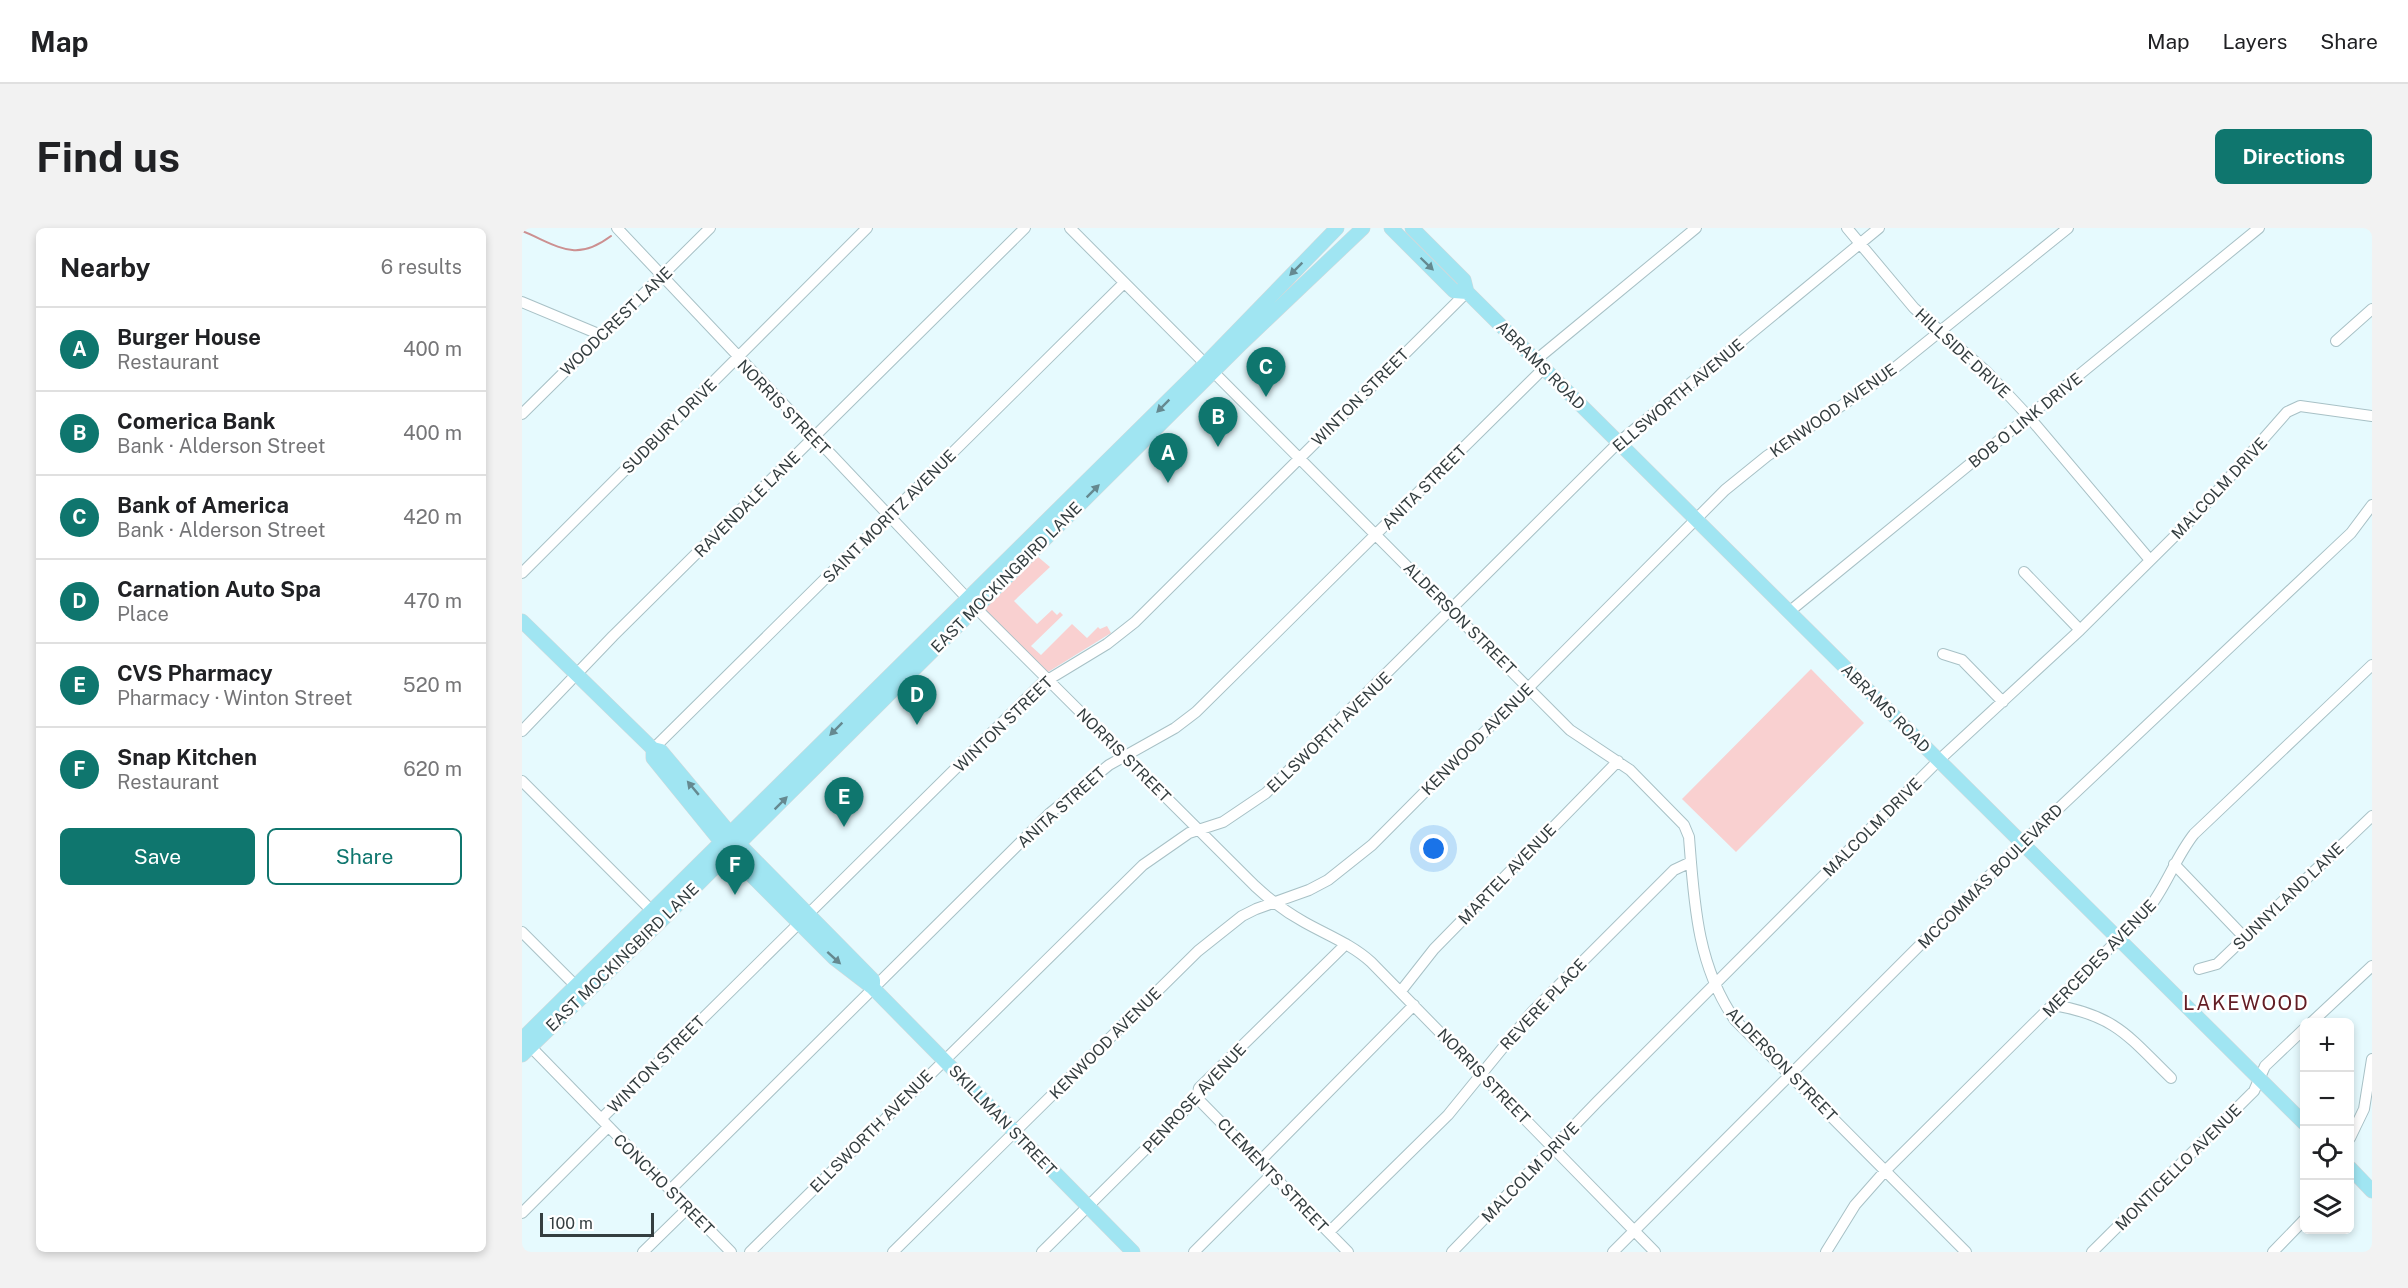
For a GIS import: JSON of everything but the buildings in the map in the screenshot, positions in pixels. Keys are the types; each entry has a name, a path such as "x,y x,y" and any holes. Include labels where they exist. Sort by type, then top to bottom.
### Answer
{"main road":[{"name":"EAST MOCKINGBIRD LANE","path":"580,990 661,921 734,848 822,752 1208,369 1271,294 1337,228"},
{"name":"EAST MOCKINGBIRD LANE","path":"1208,369 1242,344 1364,228"},
{"name":"ABRAMS ROAD","path":"1391,228 1454,291 1467,292"},
{"name":"ABRAMS ROAD","path":"1412,228 1464,280 1467,292 2300,1119"},
{"path":"1242,344 1253,323 1269,306 1271,294"},
{"name":"SKILLMAN STREET","path":"522,621 653,749 661,751 734,848 803,918 873,980 873,988 1133,1252"},
{"name":"EAST MOCKINGBIRD LANE","path":"524,1045 580,990 651,910 724,837 822,752"},
{"path":"651,910 661,921"},
{"path":"2354,1175 2372,1191"}],"street":[{"name":"NORRIS STREET","path":"617,228 971,603 1200,831 1273,903 1359,951 1401,991 1655,1252"},
{"name":"WOODCREST LANE","path":"522,414 710,228"},
{"name":"SUDBURY DRIVE","path":"522,573 867,228"},
{"name":"RAVENDALE LANE","path":"522,731 1025,228"},
{"name":"ALDERSON STREET","path":"1070,228 1208,369 1584,742 1618,761 1684,825 1689,837 1701,945 1714,984 1735,1020 1966,1252"},
{"name":"ANITA STREET","path":"670,1190 1049,814 1124,755 1175,728 1196,712 1376,535 1540,364 1696,228"},
{"name":"HILLSIDE DRIVE","path":"1847,228 1909,302 1987,372 2029,417 2150,560"},
{"name":"ELLSWORTH AVENUE","path":"750,1252 1143,865 1189,833 1200,831 1231,817 1283,779 1619,442 1879,228"},
{"name":"KENWOOD AVENUE","path":"893,1252 1197,951 1242,916 1273,903 1298,896 1328,879 1372,845 1725,490 1767,456 1852,400 2068,228"},
{"name":"BOB O LINK DRIVE","path":"1790,611 2259,228"},
{"name":"SAINT MORITZ AVENUE","path":"653,749 1124,283"},
{"name":"WINTON STREET","path":"522,1213 605,1123 803,918 1047,679 1107,644 1135,622 1467,292"},
{"path":"522,302 601,335"},
{"path":"2336,341 2372,309"},
{"name":"MALCOLM DRIVE","path":"1452,1252 1714,984 1938,761 2080,630 2198,513 2287,412 2295,407 2372,416"},
{"name":"MCCOMMAS BOULEVARD","path":"1613,1252 2022,843 2343,540 2372,504"},
{"path":"2024,572 2080,630"},
{"path":"1943,654 1962,660 2003,702"},
{"name":"MERCEDES AVENUE","path":"1826,1252 1850,1212 1885,1171 2054,1005 2159,897 2174,864 2194,834 2372,665"},
{"name":"MARTEL AVENUE","path":"1401,991 1434,948 1618,761"},
{"path":"522,781 651,910"},
{"name":"SUNNYLAND LANE","path":"2199,969 2217,964 2372,816"},
{"name":"REVERE PLACE","path":"1329,1232 1448,1115 1532,1012 1674,870 1691,862"},
{"path":"2174,864 2244,937"},
{"path":"1298,896 1295,907 1300,920"},
{"path":"522,933 580,990"},
{"name":"PENROSE AVENUE","path":"1042,1252 1197,1098 1199,1088 1346,944"},
{"path":"2317,1018 2372,966"},
{"path":"1260,1161 1414,1005"},
{"path":"2054,1005 2089,1012 2110,1022 2171,1078"},
{"name":"MONTICELLO AVENUE","path":"2092,1252 2254,1091 2265,1066 2300,1033"},
{"name":"CONCHO STREET","path":"524,1045 605,1123 731,1252"},
{"path":"2354,1128 2364,1109 2372,1059"},
{"name":"CLEMENTS STREET","path":"1197,1098 1346,1251"},
{"path":"1194,1252 1272,1174"},
{"path":"642,1252 688,1208"},
{"path":"2273,1252 2300,1224"}],"shaded area":[{"path":"1037,556 1050,567 1014,601 1037,624 1052,610 1057,615 1060,612 1063,615 1031,646 1041,655 1072,624 1087,638 1098,627 1100,629 1107,626 1111,633 1048,672 984,610 985,606"},
{"path":"1811,669 1864,723 1736,852 1682,799"}],"waterway":[{"path":"522,231 557,246 577,250 587,249 611,236"}],"place":[{"name":"Bank of America","path":"1266,397"},
{"name":"Comerica Bank","path":"1218,447"},
{"name":"Burger House","path":"1168,483"},
{"name":"Carnation Auto Spa","path":"917,725"},
{"name":"CVS Pharmacy","path":"844,827"},
{"name":"Snap Kitchen","path":"735,895"}],"district":[{"name":"LAKEWOOD","path":"2246,1003"}]}
